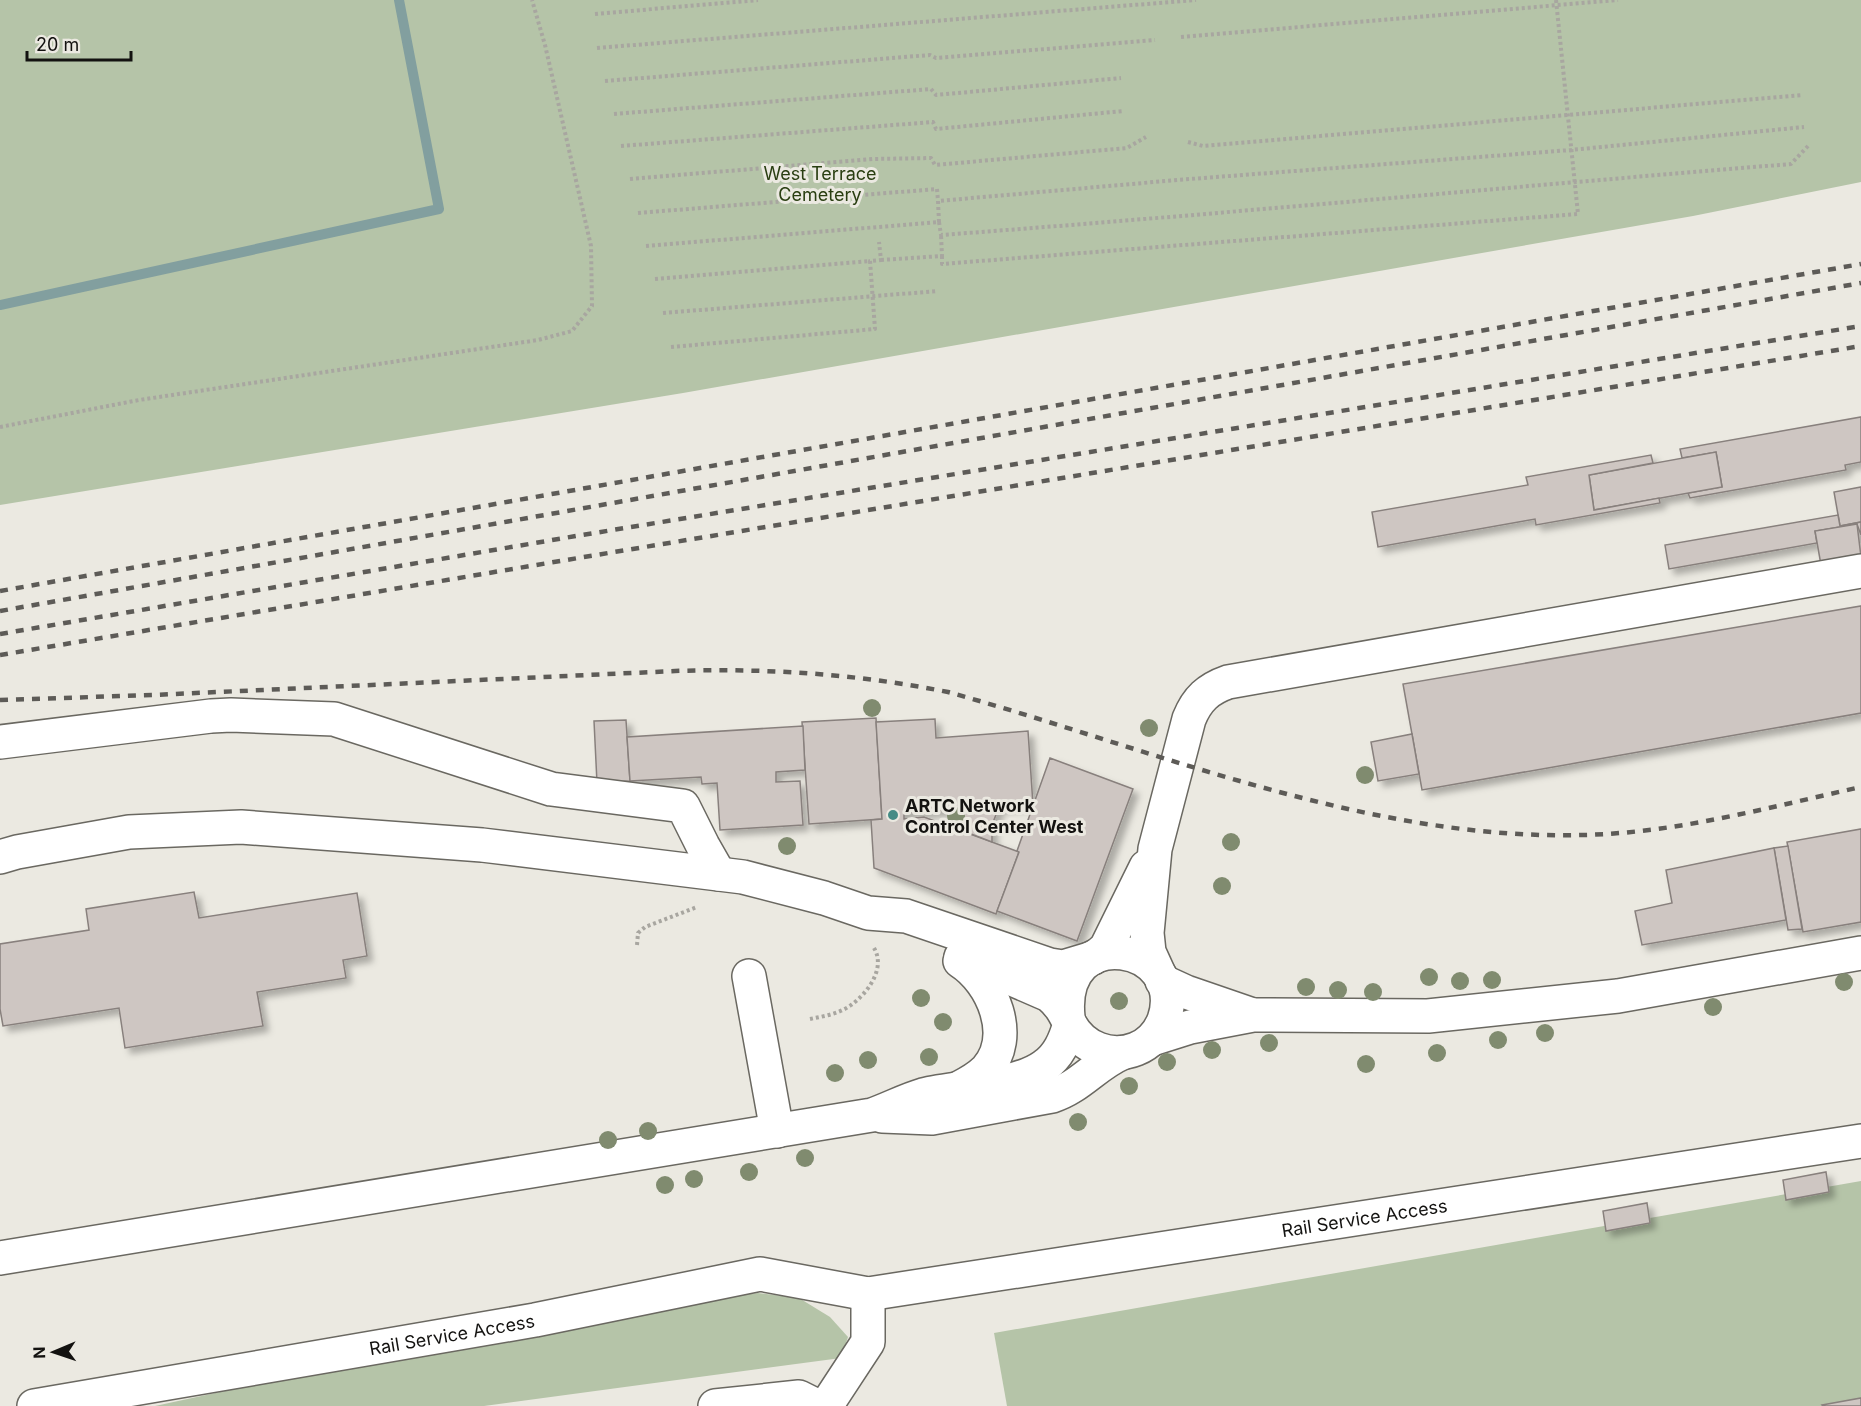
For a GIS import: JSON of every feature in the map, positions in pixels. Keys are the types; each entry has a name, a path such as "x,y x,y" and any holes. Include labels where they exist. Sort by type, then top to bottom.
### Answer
{"street":[{"path":"1152,1039 1167,1012 1167,996 1149,952 1147,933 1155,849 1189,719 1194,707 1215,687 1252,678 1861,571"},
{"path":"0,742 211,716 334,719 551,789 684,806 719,874"},
{"path":"0,857 129,832 241,827 482,845 743,878 824,898 868,913 901,933 1040,989 1061,1004 1069,1020 1087,1043 1109,1053 1122,1053"},
{"path":"0,1258 872,1115 923,1095 1006,1080 1034,1072 1046,1065 1064,1043 1069,1020 1066,999 1070,983 1079,968 1106,948 1155,849"},
{"path":"868,913 906,916 1050,965 1063,967 1115,952 1131,954 1147,961 1160,977 1186,992 1253,1015"},
{"path":"944,951 966,964 981,978 992,997 1000,1029 998,1047 993,1060 986,1070 958,1089"},
{"path":"872,1115 932,1118 1052,1096 1067,1091 1081,1082 1106,1060 1138,1048 1152,1039 1190,1027 1253,1015 1428,1016 1513,1008 1618,996 1861,953"},
{"path":"750,976 777,1131"},
{"name":"Rail Service Access","path":"34,1406 536,1320 760,1274 868,1294 1861,1141"},
{"path":"826,1406 868,1342 868,1294"},
{"path":"714,1406 798,1397 817,1406"}],"path":[{"path":"0,427 139,400 538,340 572,331 592,306 591,246 545,45 532,0"},
{"path":"595,14 758,0"},
{"path":"597,48 1196,0"},
{"path":"1181,37 1556,3 1618,0"},
{"path":"638,213 937,189 942,264 1578,214 1556,3"},
{"path":"605,81 864,59 930,55 936,58 1155,40"},
{"path":"614,114 931,89 936,95 1121,78"},
{"path":"1188,142 1203,146 1802,94"},
{"path":"621,146 933,122 936,129 1123,111"},
{"path":"938,201 1571,150 1804,128"},
{"path":"630,179 873,159 932,158 935,165 1127,148 1146,137"},
{"path":"941,235 1181,218 1574,181 1791,164 1808,146"},
{"path":"646,246 939,222"},
{"path":"879,242 881,261"},
{"path":"655,279 942,256"},
{"path":"671,346 875,330 870,261"},
{"path":"663,313 938,291"},
{"path":"637,945 638,933 645,927 698,906"},
{"path":"810,1019 835,1014 851,1005 871,983 878,971 878,960 876,950 871,945"}],"green space":[{"name":"West Terrace Cemetery","path":"0,0 1861,0 1861,182 1693,216 683,393 0,505"},
{"path":"1861,1181 1861,1406 1007,1406 994,1333"},
{"path":"758,1293 799,1298 830,1317 848,1337 841,1358 484,1406 155,1406 313,1372 698,1300"}],"building":[{"path":"1861,417 1861,462 1845,465 1846,470 1690,498 1688,493 1722,487 1716,452 1682,458 1680,449"},
{"path":"1716,452 1722,487 1594,510 1589,475"},
{"path":"1651,455 1653,463 1589,475 1594,510 1659,498 1660,503 1536,525 1535,519 1378,547 1372,512 1528,485 1526,477"},
{"path":"1861,487 1861,522 1840,526 1834,492"},
{"path":"1838,515 1840,526 1861,522 1861,535 1857,524 1815,531 1817,543 1669,569 1665,545"},
{"path":"1857,524 1861,557 1821,565 1815,531"},
{"path":"1861,606 1861,713 1422,790 1403,684"},
{"path":"876,718 882,819 809,824 802,722"},
{"name":"ARTC Network Control Center West","path":"935,719 936,738 1028,731 1033,805 904,813 904,819 924,817 1019,852 996,914 874,868 871,820 882,819 876,722"},
{"path":"626,720 630,781 597,783 594,721"},
{"path":"803,726 805,770 776,772 776,782 800,781 803,825 720,830 717,783 702,784 701,777 630,781 627,737"},
{"path":"1412,734 1419,774 1378,781 1371,742"},
{"path":"1050,758 1133,789 1077,941 997,911"},
{"path":"999,807 992,825 992,842 958,829 964,820 964,809"},
{"path":"1861,829 1861,922 1803,932 1787,842"},
{"path":"1788,846 1802,929 1788,930 1774,848"},
{"path":"1774,848 1786,920 1642,945 1635,911 1672,903 1666,870"},
{"path":"194,892 199,918 357,893 367,956 343,960 346,978 257,992 263,1026 125,1048 119,1008 3,1026 0,1009 0,944 89,930 86,909"},
{"path":"1826,1172 1829,1192 1786,1200 1783,1180"},
{"path":"1647,1203 1650,1223 1606,1231 1603,1211"},
{"path":"1861,1398 1861,1406 1822,1405"}],"waterway":[{"path":"0,305 439,209 399,0"}],"railway":[{"path":"0,591 1861,264"},
{"path":"0,611 1861,283"},
{"path":"0,634 576,536 1861,326"},
{"path":"0,655 1861,346"},
{"path":"0,700 744,670 846,677 948,692 1261,787 1341,807 1421,823 1502,833 1583,835 1653,829 1723,818 1861,787"}],"place":[{"name":"ARTC Network Control Center West","path":"893,815"}]}
